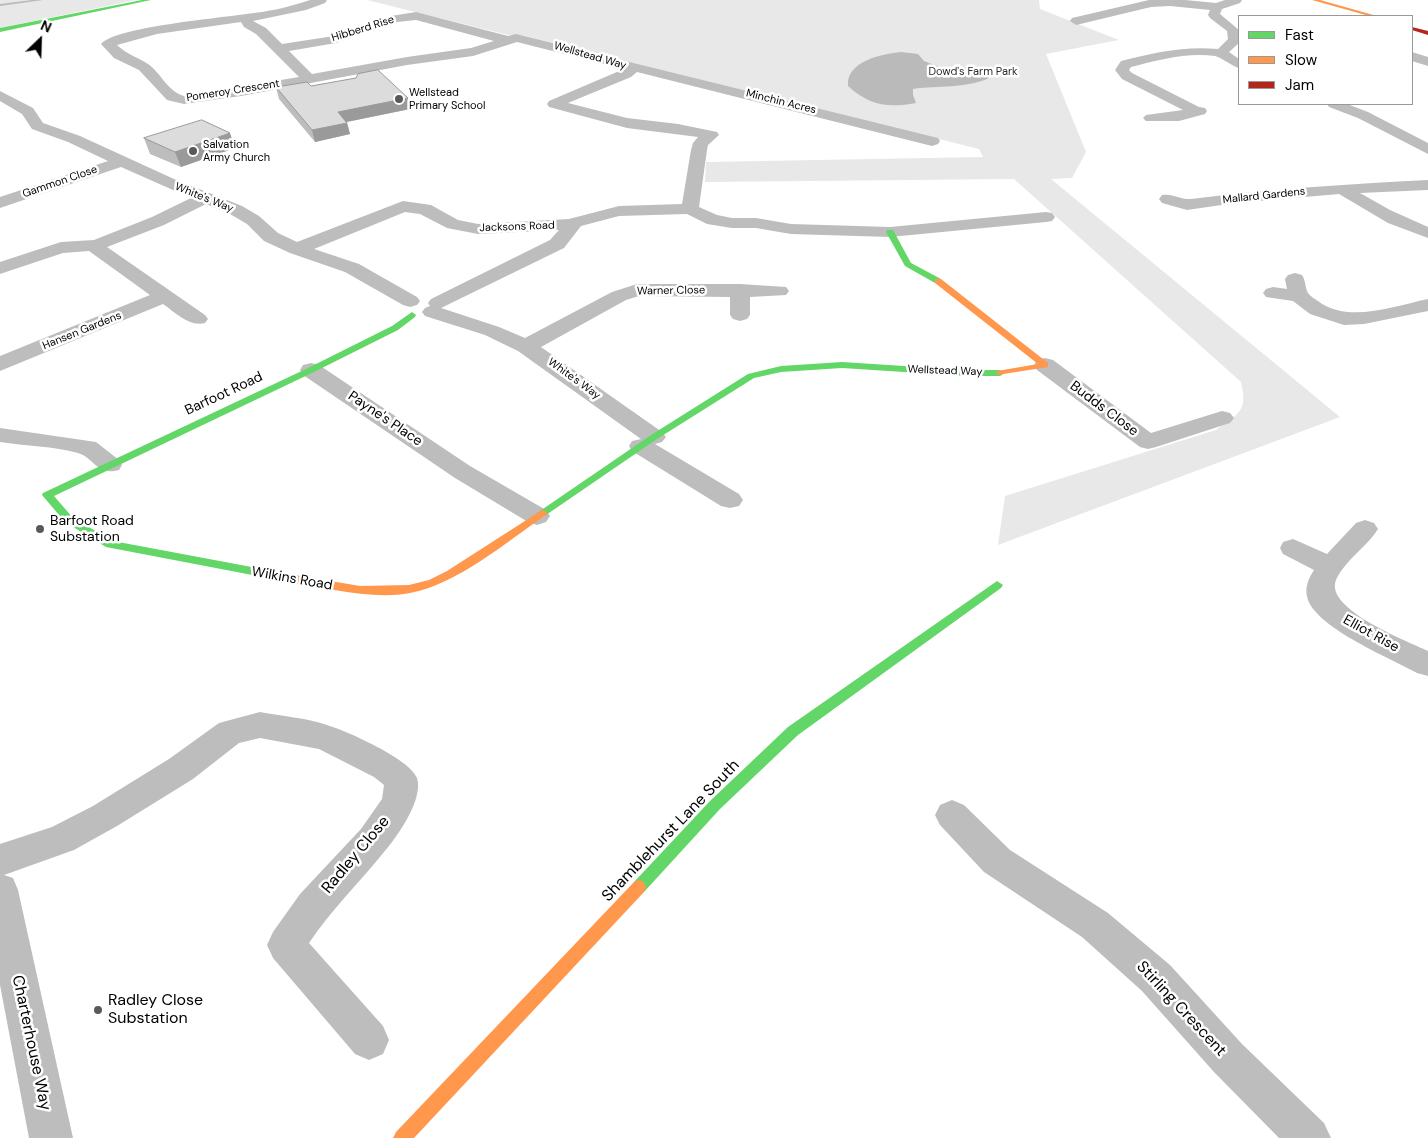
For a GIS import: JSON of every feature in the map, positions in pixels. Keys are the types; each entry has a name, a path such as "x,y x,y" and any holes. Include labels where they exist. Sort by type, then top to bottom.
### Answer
{"street":[{"path":"0,30 149,0"},
{"path":"309,79 261,32 248,24 246,18 302,7 321,0"},
{"path":"1076,22 1147,1 1217,7 1236,0"},
{"path":"1314,0 1370,15"},
{"path":"1217,7 1214,16 1236,30 1235,40 1225,47 1222,53"},
{"name":"Hibberd Rise","path":"278,48 336,39 395,19 410,16 506,40"},
{"name":"Pomeroy Crescent","path":"246,18 160,30 108,44 120,55 144,67 172,97 184,100 242,92 309,79"},
{"path":"1413,28 1428,32"},
{"name":"Wellstead Way","path":"309,79 407,61 473,52 506,40 526,39 630,65 632,69 626,74 554,104 627,123 711,135 701,143 699,150 690,209"},
{"path":"1196,112 1127,76 1122,70 1126,64 1172,52 1187,51 1222,53 1238,63"},
{"path":"1413,56 1428,63"},
{"path":"1413,69 1428,63"},
{"name":"Minchin Acres","path":"630,65 932,140"},
{"name":"White's Way","path":"3,98 28,111 37,126 74,138 120,162 236,210 253,220 271,236 297,250 352,268 423,308 456,321 492,331 526,346 648,441 730,500"},
{"path":"1337,105 1363,115 1428,149"},
{"path":"1152,118 1214,110"},
{"name":"Gammon Close","path":"0,202 120,162"},
{"name":"Mallard Gardens","path":"1168,199 1185,211 1235,198 1342,189 1428,185"},
{"path":"1342,189 1368,207 1398,223 1428,233"},
{"path":"0,268 61,248 98,245 110,238 158,221 206,198"},
{"name":"Jacksons Road","path":"297,250 403,206 425,209 453,224 478,229 547,227 574,223 619,212 690,209"},
{"path":"690,209 713,220 732,223 791,229 890,232 1046,218"},
{"path":"423,308 557,244 574,223"},
{"path":"890,232 908,264 937,280 1045,365"},
{"path":"98,245 98,251 198,319"},
{"path":"1272,293 1297,287 1317,310 1344,319 1364,318 1428,305"},
{"name":"Warner Close","path":"526,346 619,296 637,290 779,291"},
{"path":"740,290 740,315"},
{"name":"Hansen Gardens","path":"0,364 164,297"},
{"name":"Barfoot Road","path":"47,495 311,370 394,328 423,308"},
{"name":"Wellstead Way","path":"648,441 751,376 768,370 795,366 849,365 905,370 998,373 1045,365"},
{"name":"Budds Close","path":"1045,365 1148,442 1222,418"},
{"name":"Payne's Place","path":"311,370 462,470 537,516"},
{"path":"0,436 87,447 110,465"},
{"name":"Wilkins Road","path":"47,495 69,520 110,544 236,569 360,590 409,589 432,583 451,574 648,441"},
{"name":"Elliot Rise","path":"1365,529 1330,567 1321,582 1322,599 1340,619 1428,665"},
{"path":"1293,548 1330,567"},
{"name":"Shamblehurst Lane South","path":"402,1138 538,996 715,805 793,731 997,585"},
{"name":"Radley Close","path":"0,860 62,839 105,816 182,769 230,732 260,725 325,737 386,767 401,780 398,803 373,840 313,906 286,945 369,1040"},
{"name":"Stirling Crescent","path":"952,815 997,860 1095,924 1156,978 1228,1058 1309,1138"},
{"name":"Charterhouse Way","path":"0,890 51,1138"}],"green space":[{"path":"0,0 136,0 0,28"},
{"name":"Dowd's Farm Park","path":"367,0 1039,0 1040,9 1119,40 1046,54 1086,152 1072,178 1051,179 1340,417 998,545 1005,496 1216,430 1240,411 1243,400 1241,382 1014,179 705,182 706,162 983,157 979,149 521,35 508,35"}],"shaded area":[{"path":"901,52 918,54 924,61 939,67 983,70 989,78 971,84 913,89 916,103 897,105 880,104 864,98 848,86 849,77 859,65 875,57"}],"building":[{"path":"378,70 408,98 338,112 347,123 312,130 276,87 307,82 311,86 356,78 358,74"},
{"path":"202,120 230,133 175,152 144,138"}],"waterway":[{"path":"0,5 41,0"}],"traffic: fast":[{"path":"0,30 149,0"},
{"path":"890,232 908,264 938,281"},
{"path":"289,578 110,544 69,520 47,495 311,370 395,328 412,315"},
{"path":"542,513 654,437 751,376 781,369 842,365 966,373 1000,373"},
{"path":"639,887 715,805 793,731 997,585"}],"traffic: slow":[{"path":"1314,0 1370,15"},
{"path":"938,281 1045,365 1000,373"},
{"path":"289,578 360,590 409,589 432,583 451,574 542,513"},
{"path":"402,1138 639,887"}],"traffic: jam":[{"path":"1413,28 1428,33"}],"place":[{"name":"Wellstead Primary School","path":"399,99"},
{"name":"Salvation Army Church","path":"193,151"},
{"name":"Barfoot Road Substation","path":"40,529"},
{"name":"Radley Close Substation","path":"98,1010"}]}
